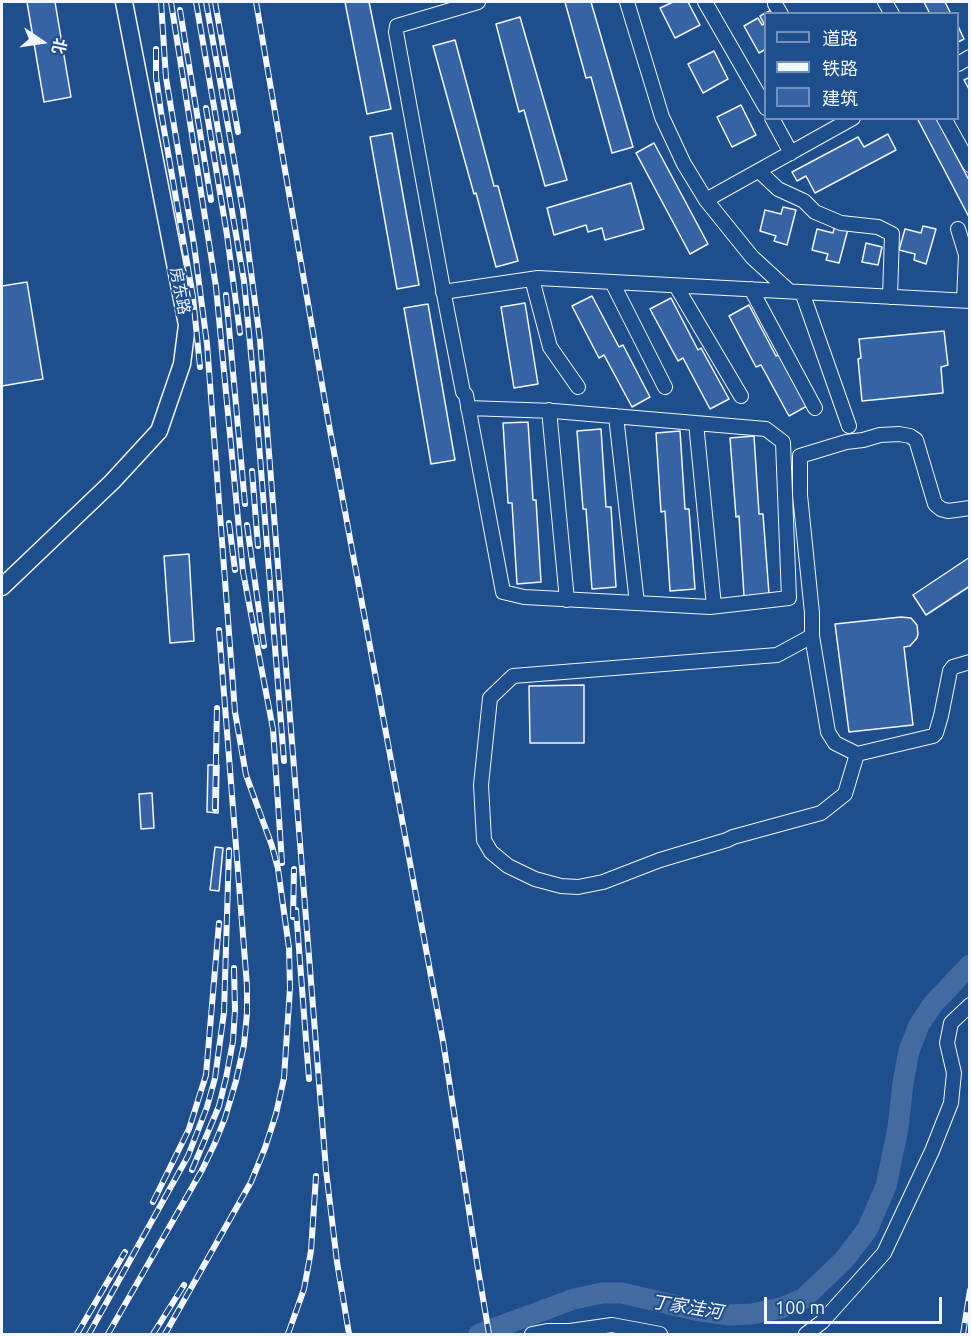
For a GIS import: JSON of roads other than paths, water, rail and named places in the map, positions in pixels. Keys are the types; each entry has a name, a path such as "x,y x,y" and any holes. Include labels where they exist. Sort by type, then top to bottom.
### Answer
{"main road":[{"name":"房东路","path":"2,587 112,482 159,431 182,364 187,325 124,2"}],"street":[{"path":"468,408 549,410 766,429 783,442 789,598 714,606 567,600 524,597 503,592 443,292 396,32 397,26 478,2"},
{"path":"627,2 662,117 684,164 706,200 752,256 795,292 849,426"},
{"path":"705,2 764,106"},
{"path":"773,120 791,153"},
{"path":"706,200 849,120"},
{"path":"945,120 969,165"},
{"path":"759,171 778,189 804,201 815,212 841,223 878,227 892,234 890,297"},
{"path":"443,292 532,279 967,300 966,255 958,229"},
{"path":"532,279 550,347 578,387"},
{"path":"612,282 665,387"},
{"path":"676,285 741,396"},
{"path":"751,289 815,408"},
{"path":"549,410 567,600"},
{"path":"616,416 637,603"},
{"path":"696,423 714,606"},
{"path":"969,508 948,511 935,504 916,440 910,436 880,435 862,441 846,442 800,456 800,495 812,613 812,636 828,732 835,742 857,754 933,736 938,725 950,671 953,667 969,662"},
{"path":"812,636 777,655 513,676 490,698 481,785 484,840 491,852 508,866 534,879 578,887 603,882 733,837 821,813 845,794 857,754"},
{"path":"806,1335 822,1322 884,1253 932,1151 951,1103 954,1073 947,1043 951,1023 969,1005"},
{"path":"532,1335 547,1331 612,1325 660,1335"}],"waterway":[{"name":"丁家洼河","path":"479,1334 574,1299 602,1293 622,1293 695,1310 729,1315 752,1314 781,1308 803,1299 843,1261 867,1230 886,1186 898,1128 909,1051 919,1025 933,1004 970,965"}],"railway":[{"path":"161,2 166,78 194,245 207,344 235,712 246,775 278,869 289,948 290,988 284,1078 265,1148 251,1182 165,1334"},
{"path":"171,2 216,287 243,572 273,729 282,863"},
{"path":"196,2 244,281 284,761"},
{"path":"206,2 243,211 260,340 326,1170 337,1262 349,1334"},
{"path":"215,2 238,132"},
{"path":"256,2 329,425 443,1041 489,1334"},
{"path":"180,10 211,200"},
{"path":"156,49 156,77 193,297 200,367"},
{"path":"206,108 240,333"},
{"path":"226,295 245,504"},
{"path":"252,471 258,546"},
{"path":"229,523 235,570"},
{"path":"247,525 264,646"},
{"path":"108,1334 202,1170 215,1143 236,1081 244,1045 247,986 219,630"},
{"path":"215,809 217,708"},
{"path":"89,1334 188,1156 207,1107 215,1078 224,1012 229,850"},
{"path":"293,917 294,869"},
{"path":"296,910 309,1079"},
{"path":"153,1202 189,1129 206,1075 219,923"},
{"path":"192,1170 219,1106 226,1078 233,1041 234,968"},
{"path":"288,1334 304,1289 311,1251 316,1176"},
{"path":"77,1334 125,1252"},
{"path":"153,1334 184,1285"},
{"path":"963,1334 970,1290"}]}
